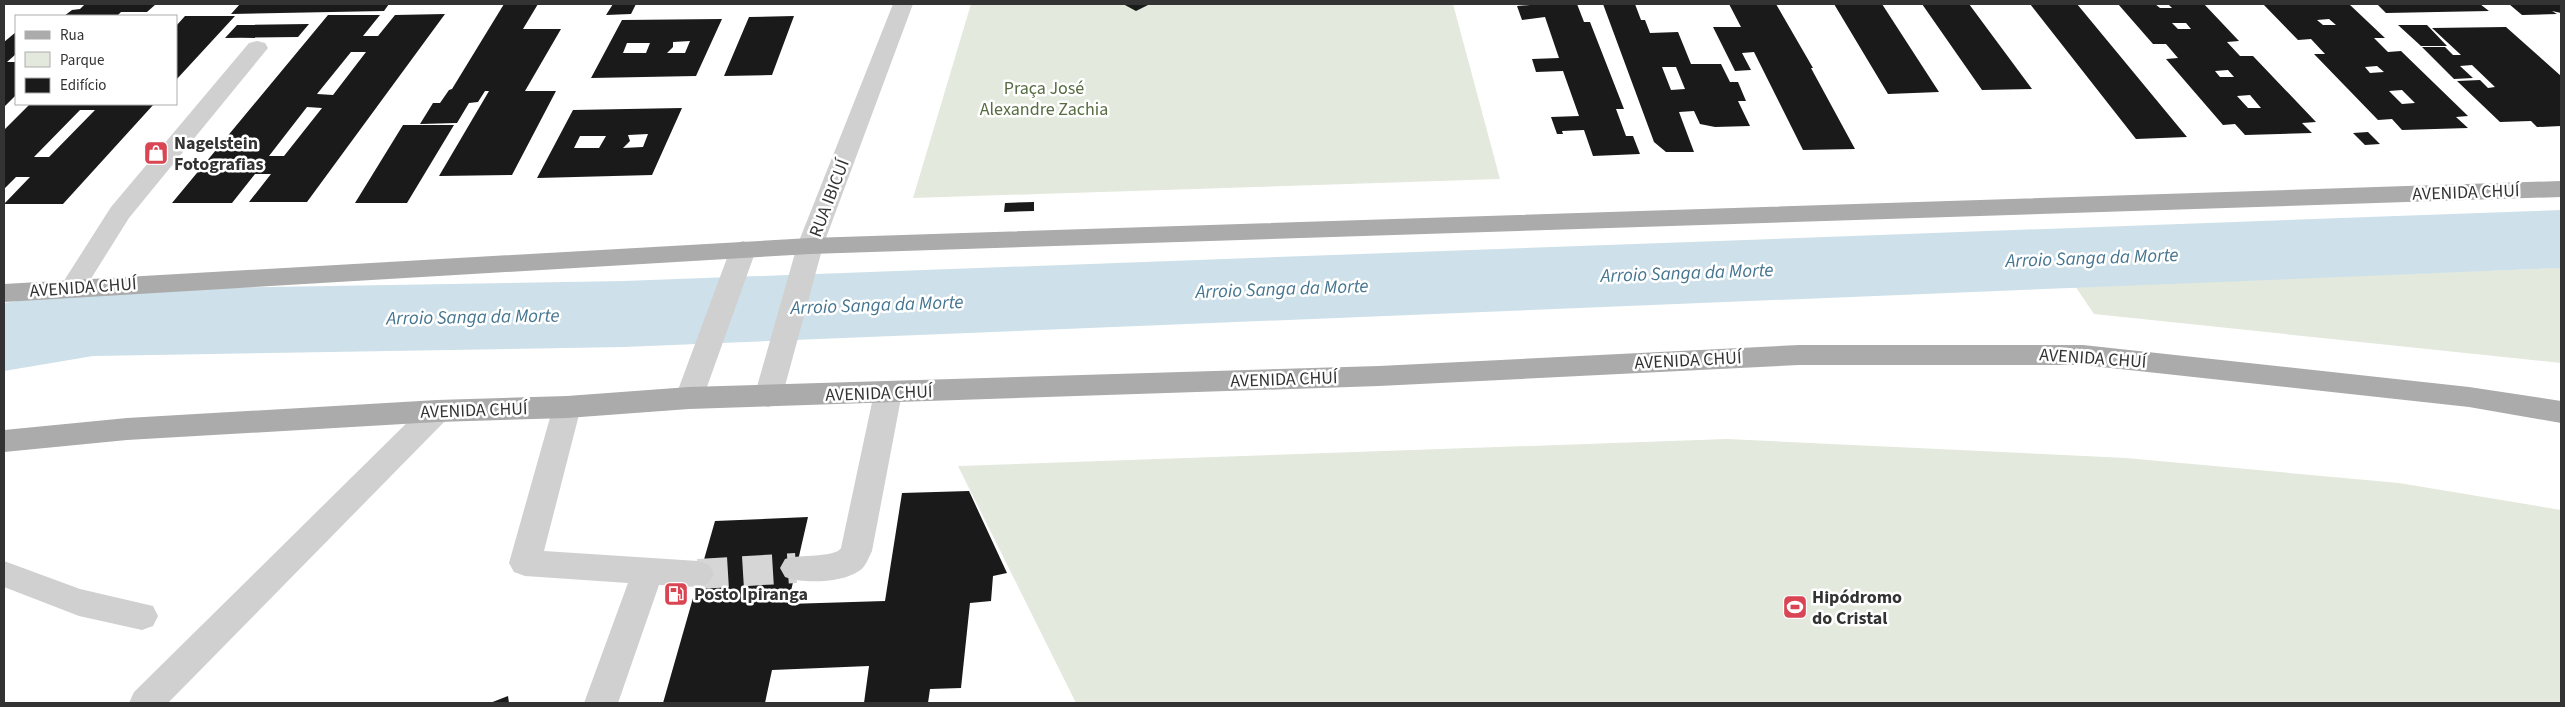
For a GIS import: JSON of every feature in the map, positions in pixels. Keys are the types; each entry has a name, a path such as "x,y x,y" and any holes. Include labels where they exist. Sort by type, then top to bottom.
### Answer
{"main road":[{"name":"AVENIDA CHUÍ","path":"4,293 810,246 2561,189"},
{"name":"AVENIDA CHUÍ","path":"4,441 127,430 437,411 567,407 690,398 1379,376 1799,354 2084,354 2469,397 2561,412"}],"street":[{"name":"RUA IBICUÍ","path":"768,397 784,332 810,246 903,4"},
{"path":"73,288 120,212 257,48"},
{"path":"690,398 743,250"},
{"path":"796,568 834,567 849,562 856,551 888,393"},
{"path":"567,407 525,563 698,574"},
{"path":"146,703 437,411"},
{"path":"601,703 648,570"},
{"path":"4,574 79,602 142,616"}],"green space":[{"name":"Praça José Alexandre Zachia","path":"971,4 1453,4 1500,179 913,198"},
{"path":"2561,268 2561,363 2094,314 2075,286"},
{"name":"Hipódromo do Cristal","path":"1727,439 2126,458 2399,483 2561,510 2561,703 1076,703 958,466"}],"building":[{"path":"85,4 156,4 147,12 121,12 118,15 65,15 72,10 80,9"},
{"path":"240,4 389,4 384,11 231,14"},
{"path":"504,4 538,4 523,29 561,29 525,91 556,91 512,175 439,176 489,91 485,91 478,102 469,103 457,123 420,124 433,103 440,103 449,90 452,89"},
{"path":"613,4 636,4 631,14 606,15"},
{"path":"1123,4 1150,4 1136,11"},
{"path":"1577,4 1584,22 1590,22 1624,109 1616,109 1626,136 1633,136 1640,154 1593,156 1584,130 1562,131 1563,134 1557,134 1551,117 1579,116 1563,71 1536,72 1532,59 1559,58 1545,17 1522,20 1517,6"},
{"path":"1603,4 1635,4 1641,20 1645,20 1650,33 1678,32 1691,64 1721,64 1730,82 1738,82 1746,101 1738,101 1750,126 1715,127 1700,124 1694,111 1679,112 1694,152 1666,152 1654,142","holes":["1662,67 1676,67 1685,89 1671,90"]},
{"path":"1729,4 1776,4 1813,68 1811,68 1855,149 1803,150 1754,52 1742,53 1751,70 1735,71 1713,27 1741,27"},
{"path":"1834,4 1882,4 1939,92 1888,94"},
{"path":"1922,4 1969,4 2032,89 1982,90"},
{"path":"2030,4 2077,4 2187,137 2136,139"},
{"path":"2118,4 2155,4 2160,8 2172,8 2168,4 2204,4 2239,41 2227,42 2240,56 2253,56 2316,122 2302,123 2312,133 2245,135 2235,124 2223,125 2166,59 2178,58 2166,44 2153,44","holes":["2172,23 2186,23 2191,29 2178,29","2228,70 2234,77 2220,77 2215,71","2250,95 2261,108 2248,108 2237,96"]},
{"path":"2263,4 2349,4 2385,38 2374,38 2388,52 2401,51 2468,116 2456,117 2468,128 2402,130 2392,119 2378,120 2314,54 2325,54 2311,39 2298,40","holes":["2329,19 2336,25 2323,25 2317,20","2377,66 2384,72 2370,73 2365,67","2402,90 2415,103 2402,104 2389,91"]},
{"path":"2377,4 2480,4 2489,11 2386,13"},
{"path":"2509,4 2561,4 2561,13 2552,11 2557,14 2522,15"},
{"path":"445,14 307,202 249,202 271,174 255,174 232,203 172,203 328,15 380,15 363,36 378,36 395,15","holes":["351,52 366,52 333,95 317,94","307,107 322,108 284,156 269,156"]},
{"path":"185,16 235,16 178,78 178,24"},
{"path":"794,16 772,75 724,76 749,17"},
{"path":"722,19 696,76 591,78 622,20","holes":["690,41 685,53 667,53 673,47 673,42","627,43 650,43 646,53 623,53"]},
{"path":"309,24 298,37 225,38 237,25"},
{"path":"2398,25 2427,25 2447,46 2421,46"},
{"path":"2506,27 2561,76 2561,126 2537,127 2531,121 2500,122 2457,81 2480,80 2488,88 2495,87 2472,65 2460,66 2473,78 2454,79 2422,47 2445,47 2453,55 2461,55 2432,28"},
{"path":"15,33 15,55 7,62 15,62 15,96 4,107 4,42"},
{"path":"29,105 153,105 63,204 4,204 30,177 16,177 4,189 4,130","holes":["80,110 95,110 49,157 34,157"]},
{"path":"682,108 652,175 537,178 573,110","holes":["648,134 643,147 623,148 630,141 628,135","580,136 606,136 599,148 574,148"]},
{"path":"403,125 454,125 407,203 355,203"},
{"path":"2368,132 2380,144 2365,145 2353,133"},
{"path":"1034,202 1034,211 1004,212 1005,203"},
{"path":"969,491 1007,573 993,576 991,601 970,603 961,688 930,689 928,703 864,703 869,666 772,670 765,703 663,703 715,521 808,517 788,604 885,601 902,493"},
{"path":"508,696 509,703 490,703"}],"waterway":[{"name":"Arroio Sanga da Morte","path":"4,337 93,323 624,314 2561,239"}],"tunnel":[{"path":"698,574 796,568"}],"place":[{"name":"Nagelstein Fotografias","path":"156,153"},
{"name":"Posto Ipiranga","path":"676,594"},
{"name":"Hipódromo do Cristal","path":"1795,607"}]}
